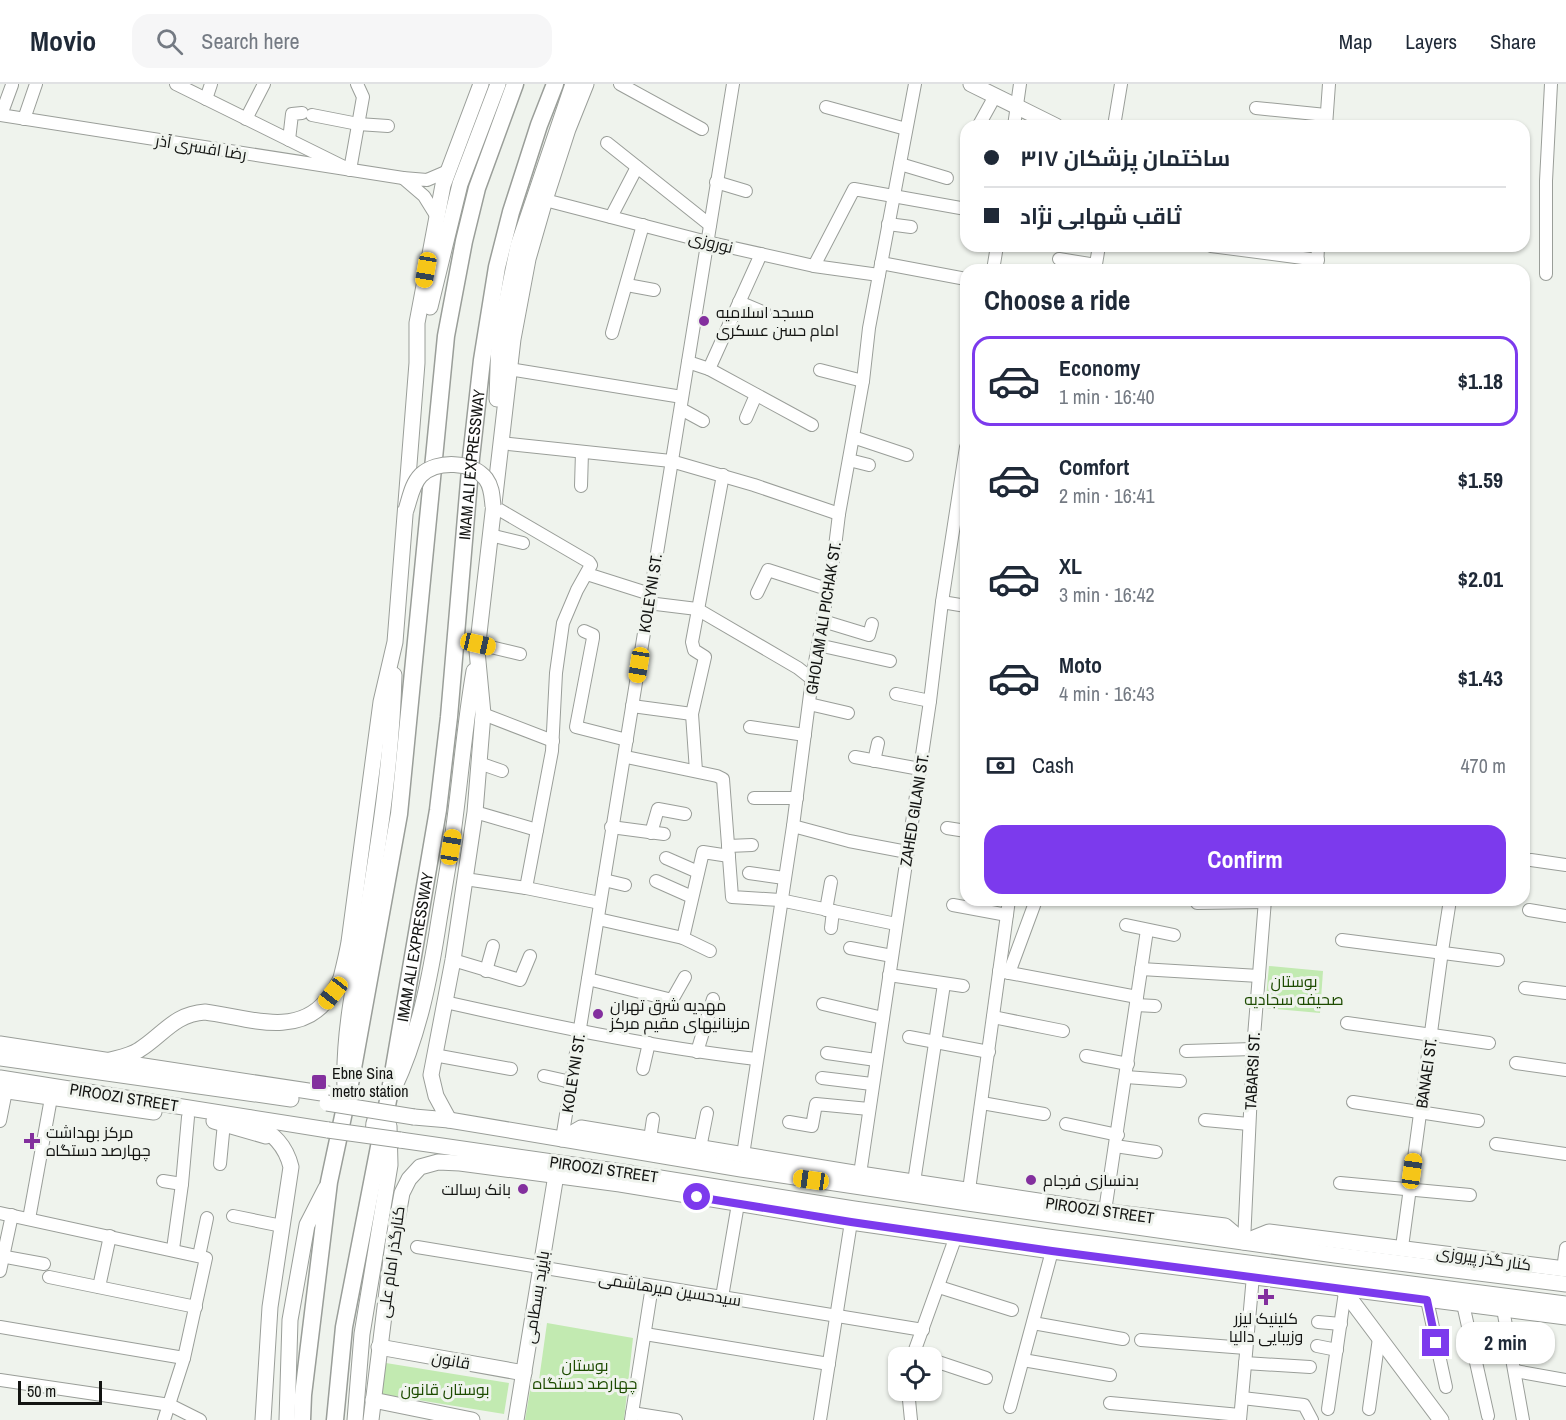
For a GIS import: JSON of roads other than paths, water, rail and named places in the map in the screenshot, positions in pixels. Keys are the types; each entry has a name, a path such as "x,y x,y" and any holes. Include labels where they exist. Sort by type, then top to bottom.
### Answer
{"highway":[{"path":"302,1420 303,1395 329,1182 399,814 446,336 464,241 477,188 515,84"},
{"name":"IMAM ALI EXPRESSWAY","path":"335,1420 344,1327 438,810 449,717 471,458 482,360 497,267 511,212 539,125 555,84"}],"main road":[{"path":"346,1102 345,1046 392,733 395,642 417,363 417,322 443,184 481,84"},
{"path":"417,363 459,184 498,84"},
{"path":"500,441 496,406 499,338 508,290 518,246 573,84"},
{"path":"375,1137 373,1125 386,1106 419,1021 434,954 454,827 467,706 478,647 500,441 522,288 544,200 586,84"},
{"path":"971,84 1044,120"},
{"path":"406,510 414,486 422,475 435,467 452,464 467,467 485,478 493,506"},
{"path":"107,1062 138,1051 185,1016 205,1012 283,1024 313,1016 333,993 340,980 349,942 381,702 395,642"},
{"path":"449,1120 436,1096 431,1075 453,960 475,812 483,714 478,647"},
{"name":"PIROOZI STREET","path":"0,1044 68,1061 227,1091 328,1098 386,1106 449,1120 562,1139 742,1162 969,1196 1244,1242 1401,1263 1564,1276"},
{"name":"PIROOZI STREET","path":"0,1058 107,1062 414,1112"},
{"path":"2,1086 51,1098 224,1123 273,1138 282,1144"},
{"name":"PIROOZI STREET","path":"2,1086 248,1117 400,1140 628,1181 854,1209 1564,1308"},
{"path":"355,1420 362,1334 390,1165 386,1106"},
{"path":"248,1117 282,1144 288,1154 291,1167 270,1307 263,1420"},
{"name":"PIROOZI STREET","path":"562,1139 581,1128 700,1148 742,1162"},
{"name":"کنارگذر امام علی","path":"371,1420 393,1243 402,1193 409,1179 420,1167 438,1162 460,1163 628,1181"},
{"name":"بایزید بسطامی","path":"516,1420 556,1175"},
{"path":"628,1181 738,1204 851,1222 1343,1290 1503,1309 1564,1308 1564,1276"},
{"path":"287,1420 292,1308 307,1225 329,1182"},
{"name":"PIROOZI STREET","path":"969,1196 1225,1226 1244,1242"},
{"path":"1244,1242 1269,1232 1402,1247 1401,1263"},
{"name":"کنار گذر پیروزی","path":"1402,1247 1564,1276"},
{"path":"1343,1290 1441,1420"},
{"name":"قانون","path":"379,1347 524,1373"},
{"path":"373,1400 472,1420"}],"street":[{"path":"24,119 36,84"},
{"path":"206,99 211,84"},
{"path":"246,119 264,84"},
{"path":"179,85 350,170 363,97 357,84"},
{"name":"KOLEYNI ST.","path":"562,1139 671,461 700,299 716,182 733,84"},
{"name":"GHOLAM ALI PICHAK ST.","path":"742,1162 793,826 812,679 863,381 869,328 915,84"},
{"path":"1015,120 1020,84"},
{"path":"1115,120 1121,84"},
{"path":"1326,120 1329,84"},
{"path":"1546,274 1546,181 1551,84"},
{"path":"0,115 12,85"},
{"path":"628,86 702,129"},
{"path":"982,120 995,96"},
{"path":"826,107 906,129"},
{"path":"1256,108 1321,120"},
{"path":"289,140 292,114 307,114 358,124 388,126"},
{"name":"رضا افسری آذر","path":"0,115 403,178 428,180 448,171"},
{"path":"607,143 710,225"},
{"path":"900,164 947,178"},
{"path":"611,217 637,167"},
{"path":"403,178 423,196 437,217"},
{"path":"716,182 746,191"},
{"path":"814,266 854,189 960,208"},
{"name":"نوروزی","path":"544,200 707,242 814,266 880,269 960,278"},
{"path":"888,224 911,226"},
{"path":"612,333 643,225"},
{"path":"1246,252 1312,264"},
{"path":"709,369 761,254"},
{"path":"1059,259 1082,264"},
{"path":"627,285 654,290"},
{"path":"739,302 765,313"},
{"path":"688,362 709,369 812,425"},
{"path":"509,369 682,403 703,420"},
{"path":"820,370 863,381"},
{"path":"746,418 756,395"},
{"path":"853,437 908,455"},
{"path":"500,441 671,461 723,475 839,514"},
{"path":"581,486 582,452"},
{"path":"849,460 869,465"},
{"path":"696,771 692,714 705,657 692,647 697,609 710,552 723,475"},
{"name":"ZAHED GILANI ST.","path":"859,1180 960,486"},
{"path":"493,506 590,562 589,570 577,590 563,623 556,673 553,741 526,888"},
{"path":"490,535 523,543"},
{"path":"589,570 649,598 697,609 798,668 812,679"},
{"path":"757,593 768,570 827,589"},
{"path":"942,602 960,605"},
{"path":"823,621 869,635 872,624"},
{"path":"576,727 593,638 593,635 584,631"},
{"path":"818,645 890,661"},
{"path":"478,647 520,654"},
{"path":"896,694 930,701"},
{"path":"808,705 848,713"},
{"path":"632,706 692,714"},
{"path":"483,714 553,741"},
{"path":"553,723 627,740"},
{"path":"750,727 805,735"},
{"path":"874,761 878,743"},
{"path":"855,757 920,769"},
{"path":"631,758 723,779 732,897 780,900 896,924"},
{"path":"479,764 502,771"},
{"path":"754,798 797,798"},
{"path":"651,833 658,809 685,814"},
{"path":"475,812 537,830"},
{"path":"793,826 849,841 907,852"},
{"path":"612,827 664,834"},
{"path":"947,828 960,830"},
{"path":"683,938 703,852 728,851 752,845"},
{"path":"666,858 698,872"},
{"path":"1531,860 1566,865"},
{"path":"749,873 784,878"},
{"path":"465,879 526,888 600,903"},
{"path":"604,880 625,885"},
{"path":"656,881 692,897"},
{"path":"831,882 831,928"},
{"path":"953,905 1007,915"},
{"path":"1004,972 1008,906"},
{"path":"969,1196 993,1017 1004,972 1033,906"},
{"name":"TABARSI ST.","path":"1244,1242 1253,1049 1265,906"},
{"name":"BANAEI ST.","path":"1402,1247 1449,906"},
{"path":"1530,910 1566,916"},
{"path":"598,919 683,938 710,951"},
{"path":"1126,925 1174,935"},
{"path":"1105,1211 1147,930"},
{"path":"1342,940 1442,951 1498,960"},
{"path":"486,971 493,946"},
{"path":"850,948 892,956"},
{"path":"453,960 520,980 530,956"},
{"path":"1141,969 1259,976"},
{"path":"1004,972 1155,1006"},
{"path":"889,975 963,986"},
{"path":"588,979 672,1000 685,977"},
{"path":"913,1188 944,984"},
{"path":"1525,988 1566,993"},
{"path":"697,1052 713,999"},
{"path":"445,1002 579,1032 697,1052 756,1059"},
{"path":"823,1004 883,1018"},
{"path":"993,1017 1063,1031"},
{"path":"1347,1023 1489,1042"},
{"path":"909,1037 989,1052"},
{"path":"643,1069 650,1043"},
{"path":"1186,1051 1253,1049"},
{"path":"827,1053 876,1060"},
{"path":"434,1055 511,1070"},
{"path":"1086,1056 1128,1064"},
{"path":"1516,1063 1566,1070"},
{"path":"544,1076 571,1082"},
{"path":"1126,1077 1180,1082"},
{"path":"822,1078 872,1084"},
{"path":"0,1120 2,1086"},
{"path":"29,1219 51,1098"},
{"path":"1353,1102 1478,1121"},
{"path":"789,1122 812,1126 816,1104 869,1109"},
{"path":"982,1104 1044,1114"},
{"path":"700,1148 706,1113"},
{"path":"173,1250 188,1117"},
{"path":"650,1139 653,1119"},
{"path":"1205,1120 1249,1124"},
{"path":"220,1164 224,1123"},
{"path":"1066,1124 1156,1152"},
{"path":"1496,1144 1566,1154"},
{"path":"163,1181 182,1184"},
{"path":"1340,1183 1470,1195"},
{"path":"722,1297 738,1204"},
{"path":"0,1271 6,1214 173,1250 207,1260 184,1358 164,1420"},
{"path":"233,1216 282,1226"},
{"path":"199,1256 207,1218"},
{"path":"823,1420 829,1364 851,1222"},
{"path":"99,1287 110,1236"},
{"path":"919,1347 956,1236"},
{"name":"سیدحسین میرهاشمی","path":"417,1247 923,1330"},
{"path":"1564,1276 1566,1248"},
{"path":"1010,1407 1052,1251"},
{"path":"2,1256 44,1264"},
{"path":"1110,1403 1240,1417 1253,1276"},
{"path":"49,1277 196,1307"},
{"path":"652,1286 632,1417 676,1420"},
{"path":"939,1287 1012,1310"},
{"path":"1328,1409 1341,1324 1343,1290"},
{"path":"1427,1300 1446,1387"},
{"path":"1463,1304 1488,1416"},
{"path":"1503,1309 1523,1420"},
{"path":"1318,1322 1341,1324"},
{"path":"1033,1323 1123,1339"},
{"path":"0,1327 184,1358"},
{"path":"645,1334 829,1364"},
{"path":"1369,1410 1379,1338"},
{"path":"1141,1341 1246,1348"},
{"path":"1317,1346 1337,1350"},
{"path":"1023,1360 1110,1375"},
{"path":"942,1363 986,1378"},
{"path":"1245,1363 1311,1367"},
{"path":"1515,1371 1566,1380"},
{"path":"0,1380 170,1405 200,1420"},
{"path":"1242,1398 1304,1405 1312,1420"},
{"path":"909,1401 911,1420"}],"place":[{"name":"مسجد اسلامیه امام حسن عسکری","path":"704,321"},
{"name":"مهدیه شرق تهران مزینانیهای مقیم مرکز","path":"598,1014"},
{"name":"Ebne Sina metro station","path":"319,1082"},
{"name":"مرکز بهداشت چهارصد دستگاه","path":"32,1141"},
{"name":"بدنسازی فرجام","path":"1031,1180"},
{"name":"بانک رسالت","path":"523,1189"},
{"name":"کلینیک لیزر وزیبایی دالیا","path":"1266,1297"}],"park label":[{"name":"بوستان صحیفه سجادیه","path":"1294,990"},
{"name":"بوستان چهارصد دستگاه","path":"585,1374"},
{"name":"بوستان قانون","path":"445,1389"}]}
